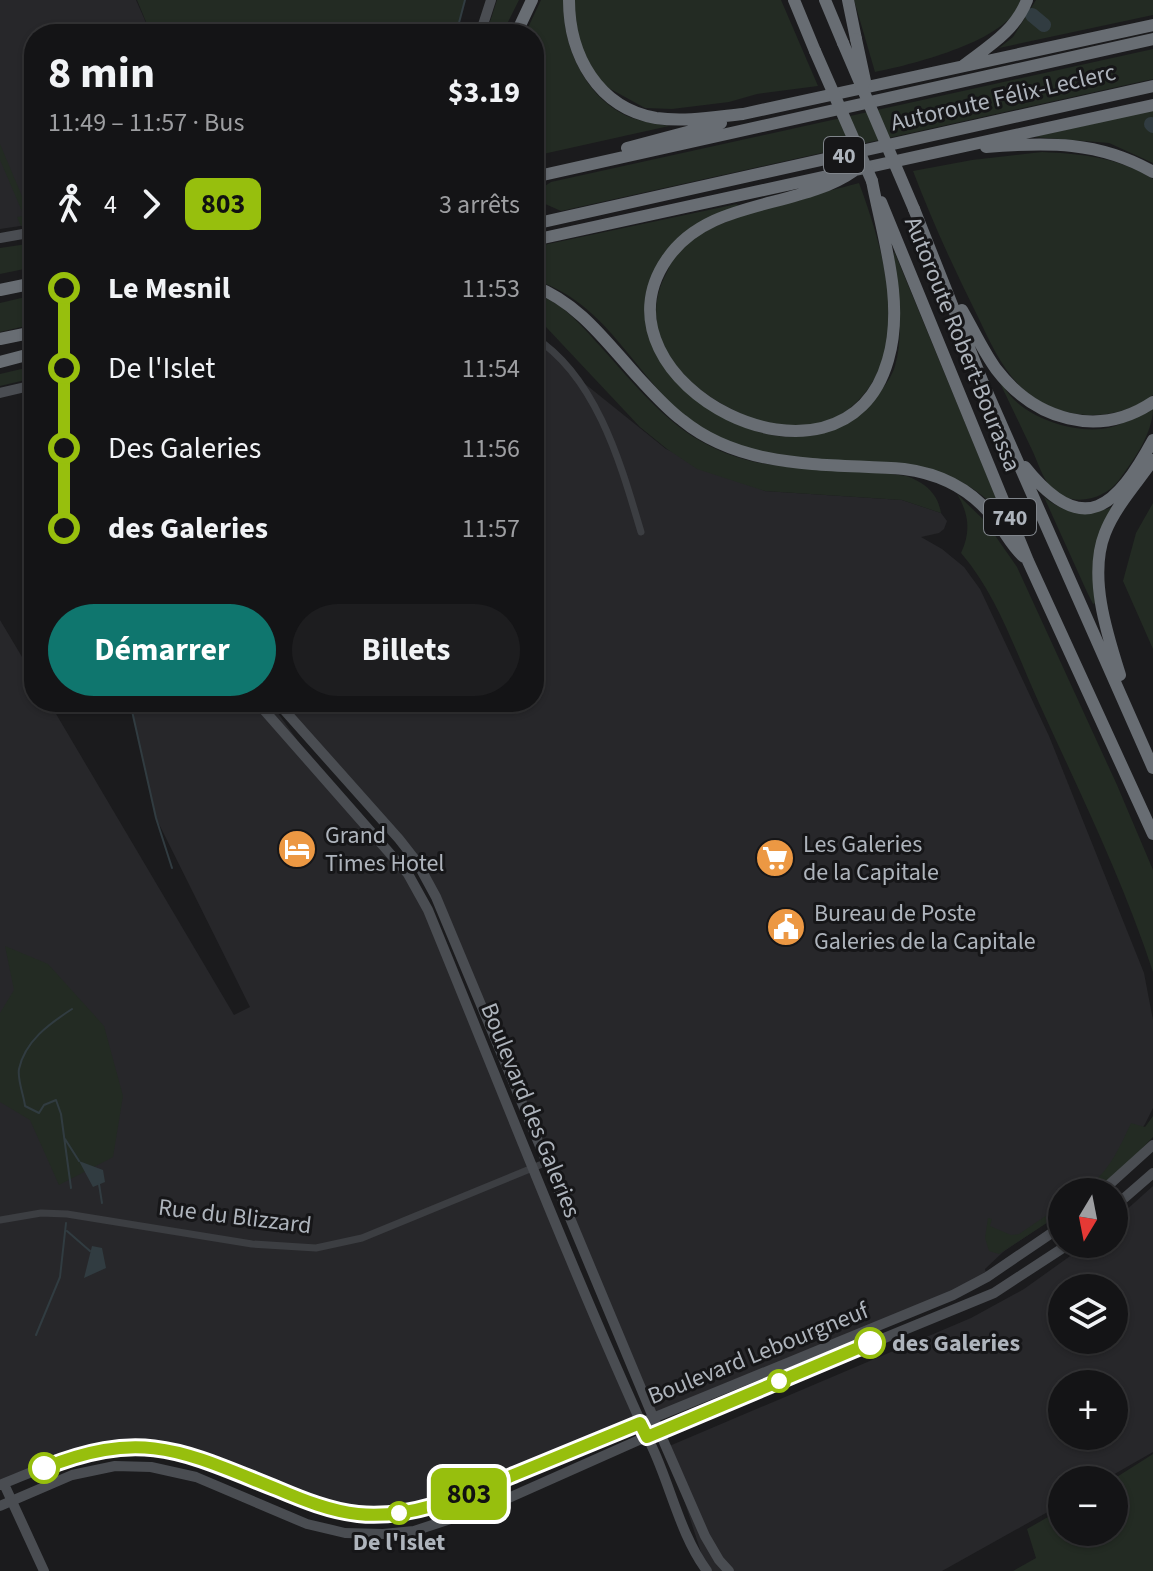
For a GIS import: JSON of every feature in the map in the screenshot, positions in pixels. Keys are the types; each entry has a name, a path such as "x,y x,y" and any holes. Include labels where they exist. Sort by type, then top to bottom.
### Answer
{"highway":[{"path":"521,24 532,0"},
{"path":"569,0 569,23 574,46 603,93 627,109 656,118 692,120 743,114 1153,25"},
{"path":"793,0 872,181 883,216 893,294 891,345 888,362 868,399 853,413 831,425 803,432 768,429 732,416 695,392 667,363 652,329 652,302 657,277 666,260 692,233 729,214 836,183 855,170"},
{"name":"Autoroute Robert-Bourassa","path":"825,0 944,280 983,383 1153,768"},
{"path":"848,0 871,111"},
{"path":"961,68 1004,36 1027,0"},
{"name":"Autoroute Félix-Leclerc","path":"544,173 1153,39"},
{"name":"Autoroute Félix-Leclerc","path":"544,222 1153,86"},
{"path":"544,238 1153,105"},
{"path":"544,172 743,114"},
{"path":"935,152 1030,144 1088,146 1131,159 1153,172"},
{"name":"Autoroute Robert-Bourassa","path":"883,216 1028,561 1153,834"},
{"path":"944,280 996,369 1020,394 1050,413 1086,423 1121,419 1153,402"},
{"path":"0,290 24,285"},
{"path":"544,290 574,308 682,421 717,442 748,455 774,461 923,471 950,481 983,505 1016,551 1028,561"},
{"path":"0,339 24,334"},
{"path":"0,356 24,353"},
{"path":"0,362 24,355"},
{"path":"1015,454 1048,494 1064,504 1088,507 1107,502 1117,495 1153,440"},
{"path":"1135,726 1103,621 1100,554 1105,533 1153,460"}],"main road":[{"path":"483,24 491,0"},
{"path":"0,238 24,234"},
{"path":"0,393 24,387"},
{"name":"Boulevard des Galeries","path":"266,712 408,874 440,937 640,1423 691,1542 707,1571"},
{"name":"Boulevard des Galeries","path":"286,712 417,862 436,897 653,1417 705,1536 729,1571"},
{"path":"1116,1178 1153,1145"},
{"path":"1128,1195 1153,1173"},
{"name":"Boulevard Lebourgneuf","path":"2,1484 98,1450 125,1446 159,1447 195,1457 319,1506 360,1515 406,1512 470,1493 953,1295 987,1277 1048,1236"},
{"name":"Boulevard Lebourgneuf","path":"0,1506 72,1475 115,1466 151,1467 196,1477 307,1524 345,1533 414,1531 481,1509 843,1353 994,1293 1048,1258"},
{"path":"2,1484 13,1501 44,1571"}],"street":[{"path":"544,345 558,356 602,419 618,454 641,532"},
{"name":"Rue du Blizzard","path":"0,1220 41,1213 67,1214 252,1244 316,1248 362,1238 547,1162"}],"shaded area":[{"path":"0,0 136,0 147,24 24,24 24,225 0,229"},
{"path":"137,0 465,0 459,24 147,24"},
{"path":"497,0 519,0 507,24 489,24"},
{"path":"541,0 564,0 566,32 585,79 608,104 626,116 669,126 544,154 544,24 530,24"},
{"path":"573,0 781,0 818,86 757,94 729,102 672,109 645,108 605,86 589,69 580,46"},
{"path":"854,0 1020,0 1013,14 980,39 934,57 875,72"},
{"path":"1036,0 1153,0 1153,15 999,48 1013,37"},
{"path":"1153,49 1153,79 561,211 544,203 544,187 551,182"},
{"path":"1153,110 1153,163 1109,143 1034,137"},
{"path":"0,144 24,201 24,216 0,160"},
{"path":"1042,152 1113,161 1153,179 1153,395 1121,411 1103,415 1066,412 1033,397 1019,385 996,353 960,281 913,171"},
{"path":"859,183 877,239 888,301 888,332 882,360 870,387 842,414 820,424 803,427 760,421 733,410 707,394 685,375 668,353 658,328 657,301 677,253 713,227 790,201"},
{"path":"737,204 682,235 662,257 650,290 648,332 663,363 694,397 738,424 762,433 787,437 812,435 836,428 859,414 893,372 900,323 894,251 1004,517 979,493 951,477 892,464 795,460 758,453 695,424 672,404 589,311 564,293 544,284 544,245"},
{"path":"24,216 24,226 21,226 17,217"},
{"path":"24,244 24,269 0,274 0,248"},
{"path":"24,297 24,326 0,332 0,303"},
{"path":"544,297 570,315 655,406 679,427 718,450 770,465 906,476 929,489 941,513 902,500 765,491 697,469 640,427 546,327"},
{"path":"544,347 569,371 666,449 765,491 902,500 941,513 947,521 944,529 921,537 964,567 980,589 1049,736 1144,973 1153,1020 1153,1108 1145,1124 1107,1178 1048,1178 1048,1221 1003,1252 985,1269 987,1277 653,1417 417,862 286,712 544,712"},
{"path":"24,368 24,380 0,386 0,374"},
{"path":"995,373 1017,403 1064,426 1108,428 1153,408 1142,446 1119,480 1104,493 1085,499 1065,497 1057,493 1044,478"},
{"path":"957,494 985,521 1017,567 1153,870 1153,972 1114,870 1005,625 986,588 961,553 967,523"},
{"path":"1044,497 1076,512 1094,512 1112,507 1100,532 1095,553 1096,603 1093,604 1087,592"},
{"path":"1153,503 1153,649 1123,581 1136,533"},
{"path":"0,620 24,660 24,712 55,712 234,1015 250,1007 156,818 132,712 277,712 318,769 408,874 640,1423 470,1493 360,1515 319,1506 159,1447 98,1450 0,1485"},
{"path":"5,946 48,964 104,1026 123,1096 113,1157 59,1185 30,1120 0,1102 0,1013 14,990"},
{"path":"1153,1116 1153,1137 1111,1178 1097,1178 1117,1152 1131,1123 1145,1127"},
{"path":"79,1161 103,1170 105,1182 93,1187"},
{"path":"1153,1186 1153,1452 1128,1466 1048,1466 1048,1512 942,1571 707,1571 667,1447 971,1318 1024,1289 1067,1258 1128,1258 1128,1208"},
{"path":"1048,1214 1048,1222 999,1254 989,1251 985,1238 988,1218 992,1219 990,1226 1011,1235 1019,1234"},
{"path":"92,1246 102,1248 106,1268 84,1278"},
{"path":"1153,1454 1153,1571 1013,1571 1036,1558 1027,1529 1048,1517 1048,1546 1128,1546 1128,1470"}],"waterway":[{"path":"459,24 465,0"},
{"path":"1032,15 1044,25"},
{"path":"132,712 156,818 172,868"},
{"path":"71,1188 61,1114 56,1100 44,1105 39,1113 25,1106 19,1069 32,1042 72,1009"},
{"path":"65,1139 79,1161"},
{"path":"99,1184 102,1203"},
{"path":"36,1335 60,1277 66,1223"},
{"path":"67,1231 90,1251"}],"bus line":[{"name":"803","path":"44,1468 98,1450 125,1446 159,1447 195,1457 319,1506 360,1515 406,1512 470,1493 640,1423 647,1437 870,1343"}],"place":[{"name":"Grand Times Hotel","path":"297,849"},
{"name":"Les Galeries de la Capitale","path":"775,858"},
{"name":"Bureau de Poste Galeries de la Capitale","path":"786,927"},
{"name":"des Galeries","path":"870,1343"},
{"name":"De l'Islet","path":"399,1513"}]}
